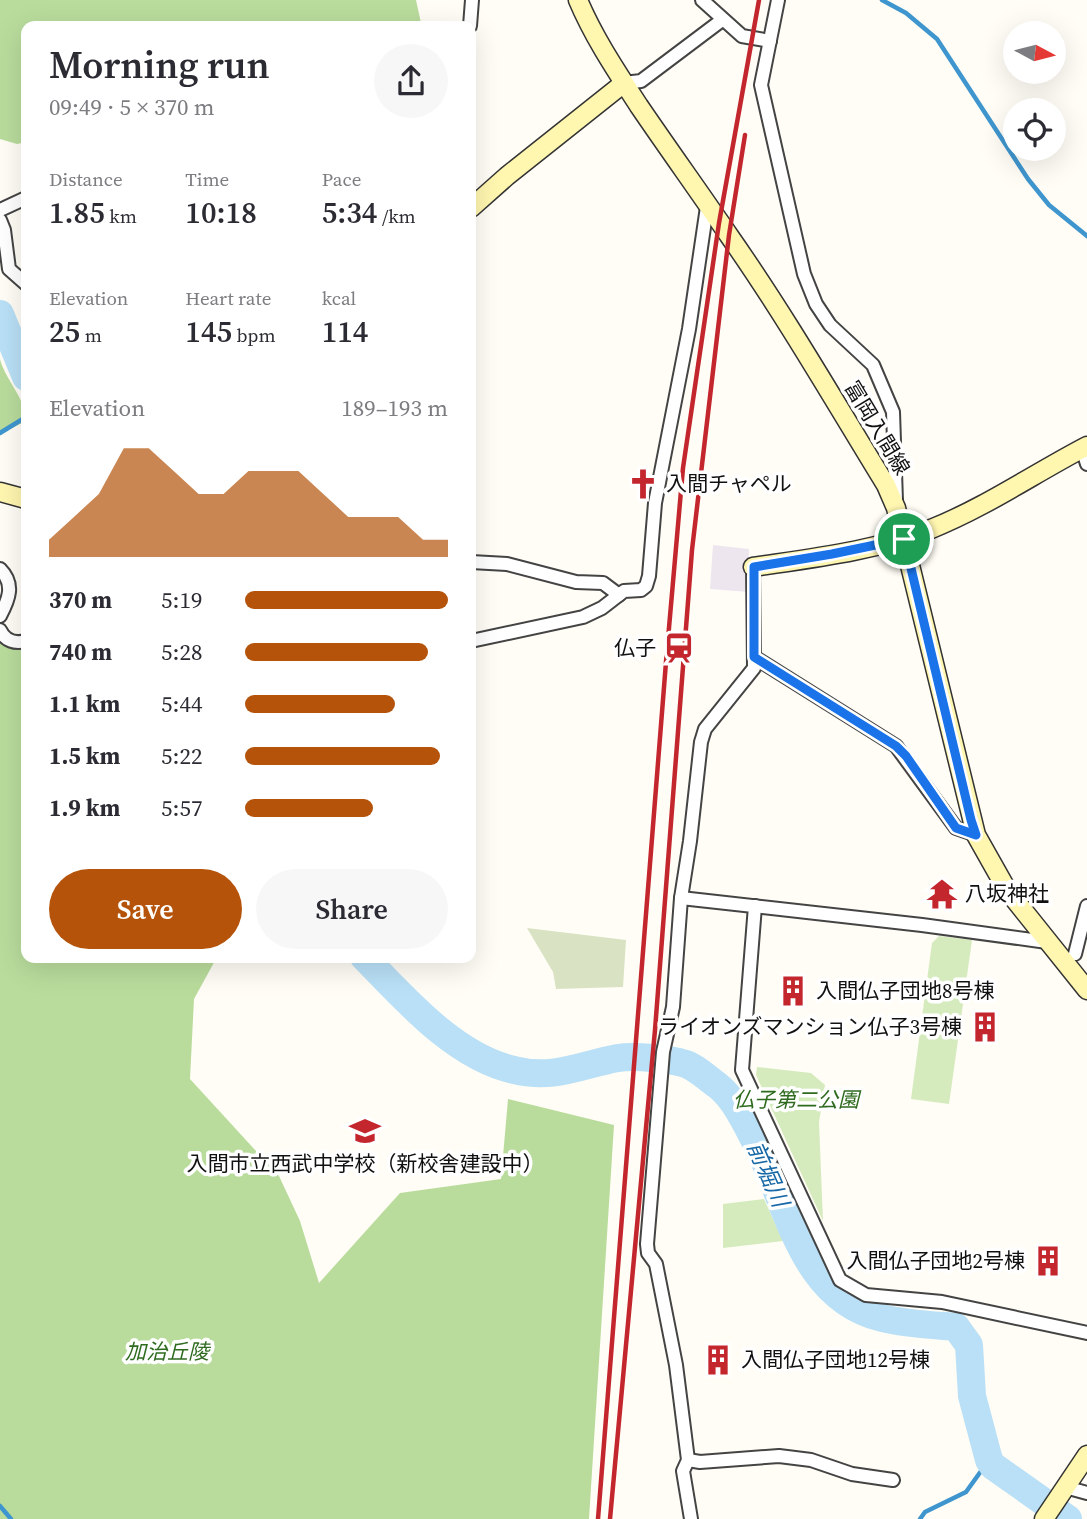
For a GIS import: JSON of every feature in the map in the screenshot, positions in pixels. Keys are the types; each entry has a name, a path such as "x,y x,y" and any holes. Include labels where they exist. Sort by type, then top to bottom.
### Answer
{"main road":[{"name":"富岡入間線","path":"578,0 589,27 624,83 795,336 886,485 896,508 904,539 976,835 1007,890 1047,942 1076,958 1087,990"},
{"path":"476,204 624,83"},
{"path":"754,567 904,539 962,515 1085,453"},
{"path":"0,492 21,498"},
{"path":"1053,1505 1087,1455"}],"street":[{"path":"470,21 472,0"},
{"path":"702,0 742,36 770,41"},
{"path":"778,0 761,85 804,274 830,325 873,365 893,412 896,508"},
{"path":"624,83 641,81 722,20"},
{"path":"0,210 21,200"},
{"path":"476,640 583,617 602,608 624,591 641,590 646,586 655,503 689,329 707,207"},
{"path":"0,220 4,230 9,269 21,280"},
{"path":"476,562 507,564 576,582 603,583 619,595"},
{"path":"691,1519 683,1471 688,1460 671,1340 656,1264 648,1253 663,1052 673,1007 681,898 701,742 705,729 754,668 754,567"},
{"path":"0,569 7,577 10,587 7,603 0,616"},
{"path":"0,630 9,641 21,641"},
{"path":"754,657 896,746 906,756 956,828 976,835"},
{"path":"681,898 1047,942"},
{"path":"755,906 742,1070 840,1280 866,1295 942,1302 1087,1333"},
{"path":"1076,958 1087,906"},
{"path":"688,1460 701,1462 779,1456 811,1460 852,1474 893,1480"},
{"path":"1053,1505 1087,1493"}],"shaded area":[{"path":"713,545 749,549 748,592 710,589"}],"green space":[{"path":"0,0 416,0 421,21 21,21 21,143 0,139"},
{"path":"0,359 21,401 21,424 0,434"},
{"name":"加治丘陵","path":"21,635 21,963 214,963 194,999 190,1079 279,1176 300,1221 319,1283 400,1193 501,1179 508,1099 614,1125 589,1519 0,1519 0,637"},
{"path":"527,928 626,940 623,987 556,989 553,972"},
{"path":"939,936 972,940 949,1104 911,1099 932,943"},
{"name":"仏子第二公園","path":"757,1067 811,1073 825,1085 819,1122 823,1221 756,1075"},
{"path":"764,1199 783,1241 723,1248 723,1204"}],"waterway":[{"path":"882,0 906,13 937,39 1028,179 1049,205 1087,236"},
{"name":"前堀川","path":"0,314 21,365"},
{"path":"0,433 21,420"},
{"name":"前堀川","path":"370,963 396,991 451,1040 492,1063 528,1073 542,1073 618,1058 652,1058 686,1064 717,1085 734,1103 747,1126 767,1166 800,1246 815,1270 832,1291 854,1307 891,1320 956,1327 969,1345 972,1396 989,1460 993,1466 1068,1519"},
{"path":"920,1519 925,1512 966,1492 989,1460"},
{"path":"0,1506 11,1519"}],"railway":[{"path":"598,1519 683,468 719,223 759,0"},
{"path":"610,1519 655,1030 692,550 729,235 745,135"}],"place":[{"name":"入間チャペル","path":"643,484"},
{"name":"仏子","path":"679,648"},
{"name":"八坂神社","path":"942,894"},
{"name":"入間仏子団地8号棟","path":"793,991"},
{"name":"ライオンズマンション仏子3号棟","path":"985,1027"},
{"name":"入間市立西武中学校（新校舎建設中）","path":"365,1131"},
{"name":"入間仏子団地2号棟","path":"1048,1261"},
{"name":"入間仏子団地12号棟","path":"718,1360"}],"route":[{"path":"904,539 971,820 976,835 956,828 906,756 896,746 754,657 754,567 904,539"}]}
